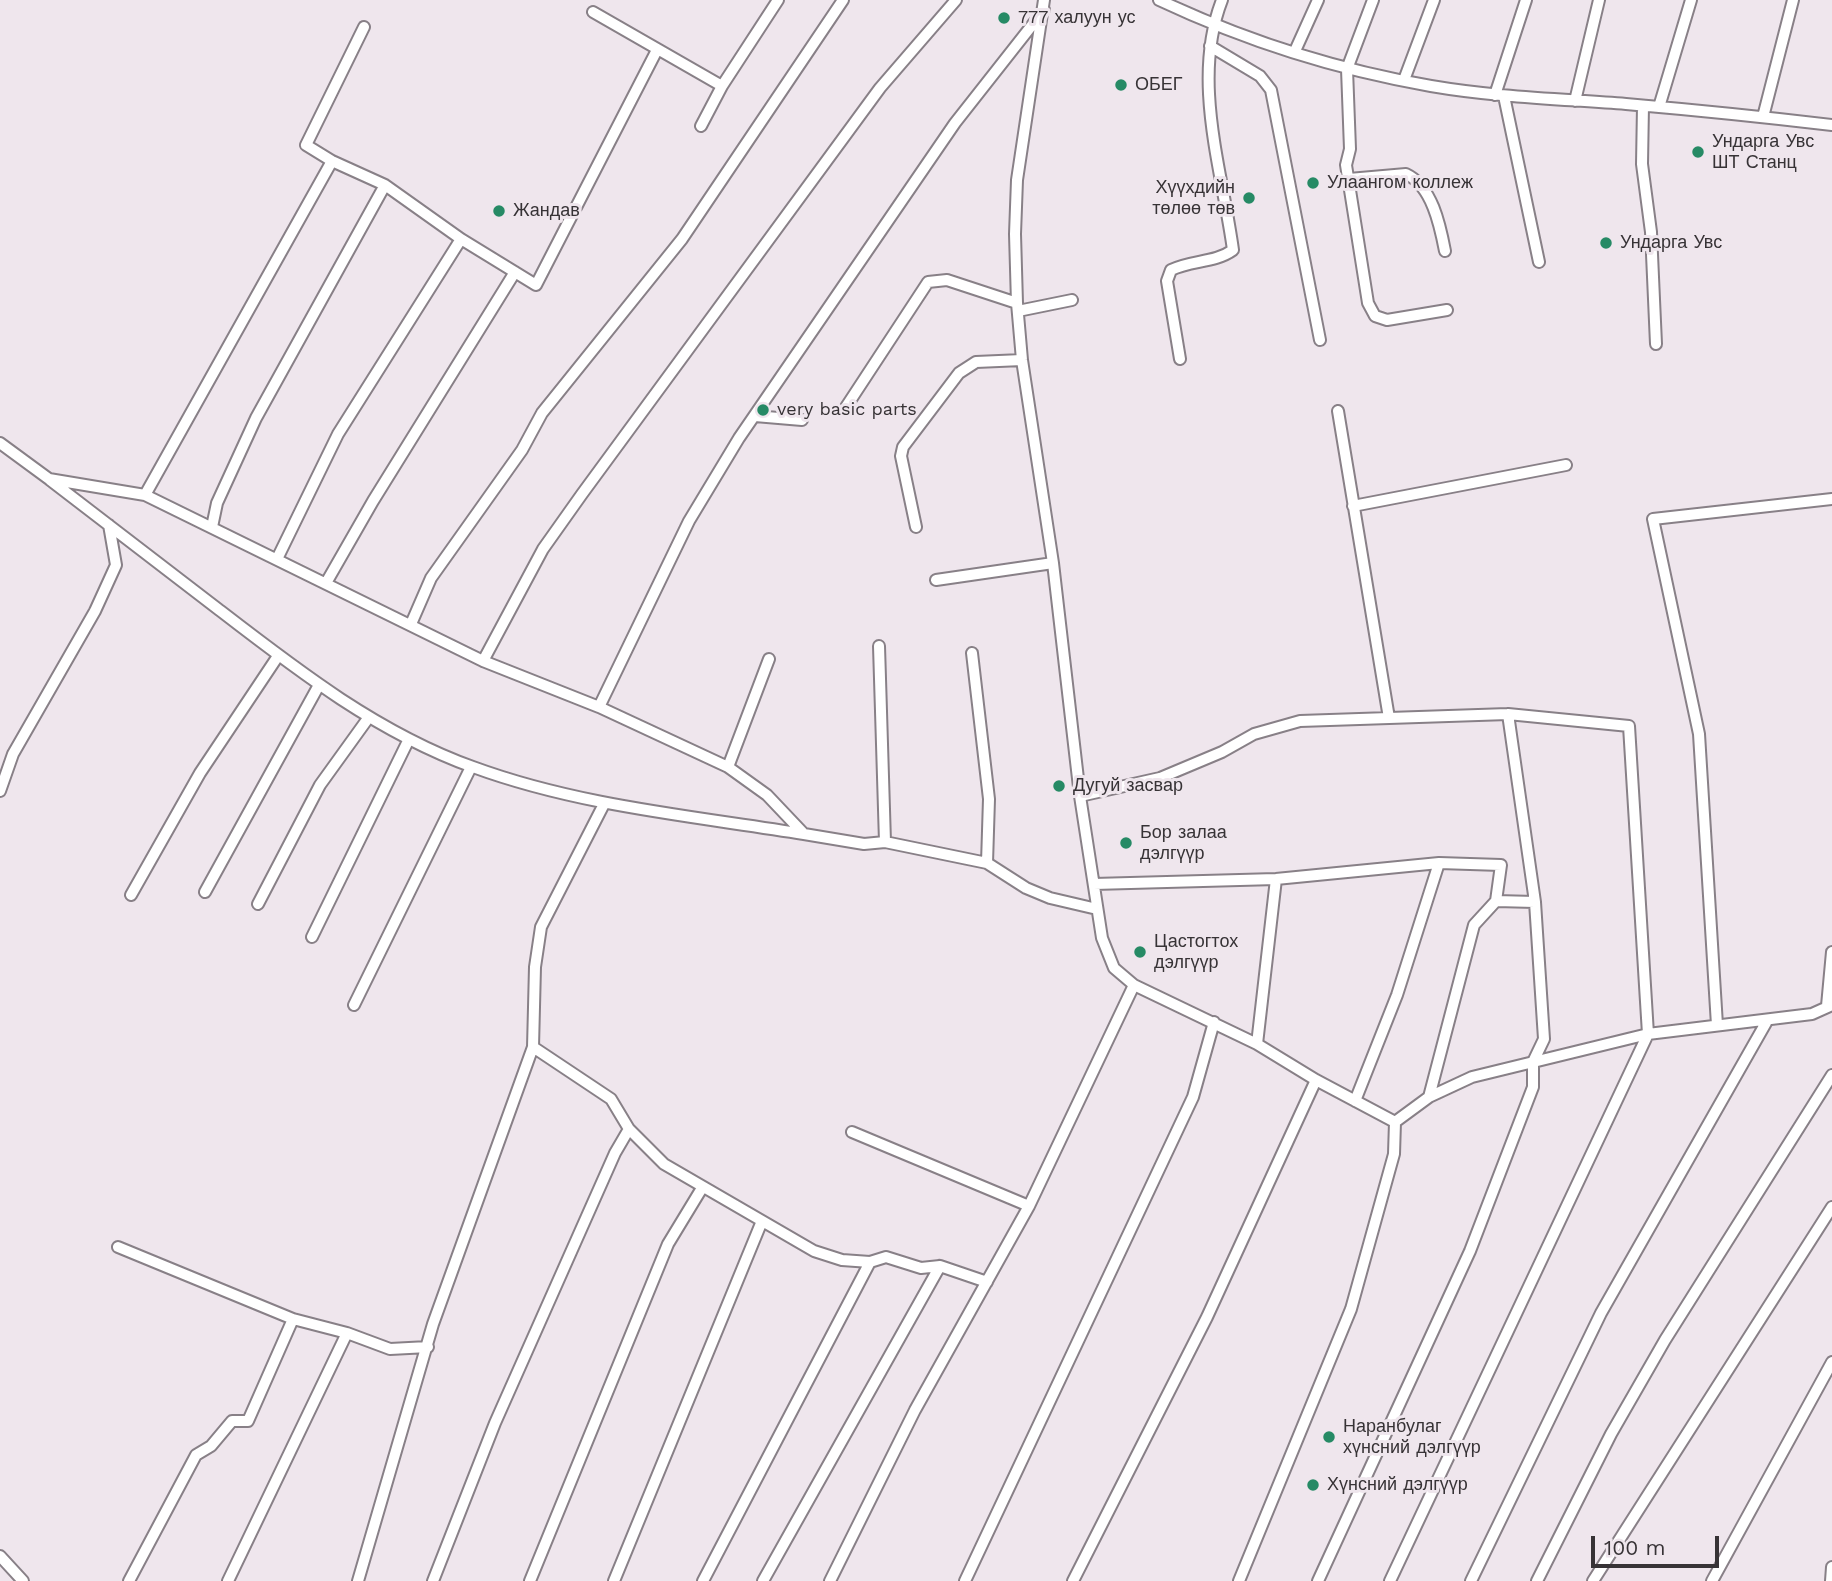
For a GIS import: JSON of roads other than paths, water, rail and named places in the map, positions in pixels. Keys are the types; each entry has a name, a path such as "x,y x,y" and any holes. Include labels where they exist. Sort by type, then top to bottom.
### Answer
{"street":[{"path":"701,126 722,86 778,0"},
{"path":"411,624 431,578 522,450 542,413 682,239 843,0"},
{"path":"483,661 542,549 880,88 956,0"},
{"path":"1159,0 1213,23 1347,69 1404,80 1499,95 1832,124"},
{"path":"1180,359 1167,281 1171,270 1183,264 1224,257 1233,250 1210,104 1210,46 1213,23 1222,0"},
{"path":"1295,51 1318,0"},
{"path":"1373,0 1347,69 1350,149 1346,165 1368,303 1375,316 1387,320 1447,310"},
{"path":"1404,80 1434,0"},
{"path":"1526,0 1499,95 1539,262"},
{"path":"1575,101 1599,0"},
{"path":"1659,107 1691,0"},
{"path":"1763,117 1793,0"},
{"path":"600,707 689,521 755,416 955,123 1044,5"},
{"path":"1044,5 1017,180 1017,307 1022,360 1053,563 1080,796 1097,909 1108,955 1114,968 1133,985 1257,1044 1316,1080 1395,1122"},
{"path":"593,12 722,86"},
{"path":"364,27 306,145 332,162 385,185 461,239 536,285 657,50"},
{"path":"1210,46 1260,76 1270,90 1320,340"},
{"path":"1643,106 1642,164 1651,232 1656,344"},
{"path":"145,495 332,162"},
{"path":"1349,179 1406,174 1413,177 1430,200 1440,224 1445,251"},
{"path":"212,527 217,503 256,418 385,185"},
{"path":"277,559 338,434 461,239"},
{"path":"326,583 373,501 515,272"},
{"path":"846,407 928,282 947,280 1017,307 1072,300"},
{"path":"916,527 901,456 903,447 959,373 976,362 1022,360"},
{"path":"1338,411 1389,718"},
{"path":"755,416 802,420"},
{"path":"0,443 319,685 409,739 471,767 529,786 604,804 864,844 885,842 987,863 1026,888 1050,898 1097,909"},
{"path":"1353,506 1566,465"},
{"path":"48,479 145,495 483,661 600,707 728,766 767,795 804,834"},
{"path":"1717,1026 1699,734 1653,519 1832,499"},
{"path":"0,791 13,754 95,611 116,565 109,525"},
{"path":"936,580 1053,563"},
{"path":"879,646 885,842"},
{"path":"972,653 989,799 987,863"},
{"path":"131,895 200,773 278,656"},
{"path":"728,766 769,659"},
{"path":"205,892 319,685"},
{"path":"1080,796 1160,778 1222,752 1254,734 1300,721 1508,714 1629,726 1648,1034 1390,1581"},
{"path":"1318,1581 1471,1251 1534,1087 1533,1062 1544,1039 1535,902 1508,714"},
{"path":"258,904 320,785 369,717"},
{"path":"312,937 409,739"},
{"path":"354,1005 471,767"},
{"path":"358,1581 433,1324 533,1047 534,967 541,927 604,804"},
{"path":"1094,884 1276,879 1439,863 1501,866 1496,901 1474,925 1429,1097"},
{"path":"1354,1101 1397,995 1439,863"},
{"path":"1257,1044 1276,879"},
{"path":"1496,901 1535,902"},
{"path":"1395,1122 1429,1097 1472,1077 1648,1034 1812,1014 1829,1005 1832,952"},
{"path":"830,1581 915,1410 1029,1206 1133,985"},
{"path":"1471,1581 1601,1313 1767,1021"},
{"path":"965,1581 1193,1097 1214,1022"},
{"path":"533,1047 611,1099 629,1129 664,1164 814,1251 842,1260 870,1262 886,1257 921,1268 940,1266 987,1282"},
{"path":"1537,1581 1611,1434 1665,1340 1832,1074"},
{"path":"1073,1581 1207,1317 1316,1080"},
{"path":"1239,1581 1351,1309 1394,1154 1395,1122"},
{"path":"433,1581 495,1423 615,1153 629,1129"},
{"path":"852,1132 1029,1206"},
{"path":"530,1581 668,1244 702,1188"},
{"path":"1593,1581 1738,1350 1832,1207"},
{"path":"614,1581 762,1221"},
{"path":"118,1247 293,1320 347,1333 390,1349 428,1348"},
{"path":"703,1581 870,1262"},
{"path":"763,1581 940,1266"},
{"path":"129,1581 196,1455 211,1446 232,1421 248,1422 293,1320"},
{"path":"228,1581 347,1333"},
{"path":"1713,1581 1832,1362"},
{"path":"0,1556 20,1580"},
{"path":"1831,1581 1832,1567"}],"place":[{"name":"777 халуун ус","path":"1004,18"},
{"name":"ОБЕГ","path":"1121,85"},
{"name":"Ундарга Увс ШТ Станц","path":"1698,152"},
{"name":"Улаангом коллеж","path":"1313,183"},
{"name":"Хүүхдийн төлөө төв","path":"1249,198"},
{"name":"Жандав","path":"499,211"},
{"name":"Ундарга Увс","path":"1606,243"},
{"name":"very basic parts","path":"763,410"},
{"name":"Дугуй засвар","path":"1059,786"},
{"name":"Бор залаа дэлгүүр","path":"1126,843"},
{"name":"Цастогтох дэлгүүр","path":"1140,952"},
{"name":"Наранбулаг хүнсний дэлгүүр","path":"1329,1437"},
{"name":"Хүнсний дэлгүүр","path":"1313,1485"}]}
